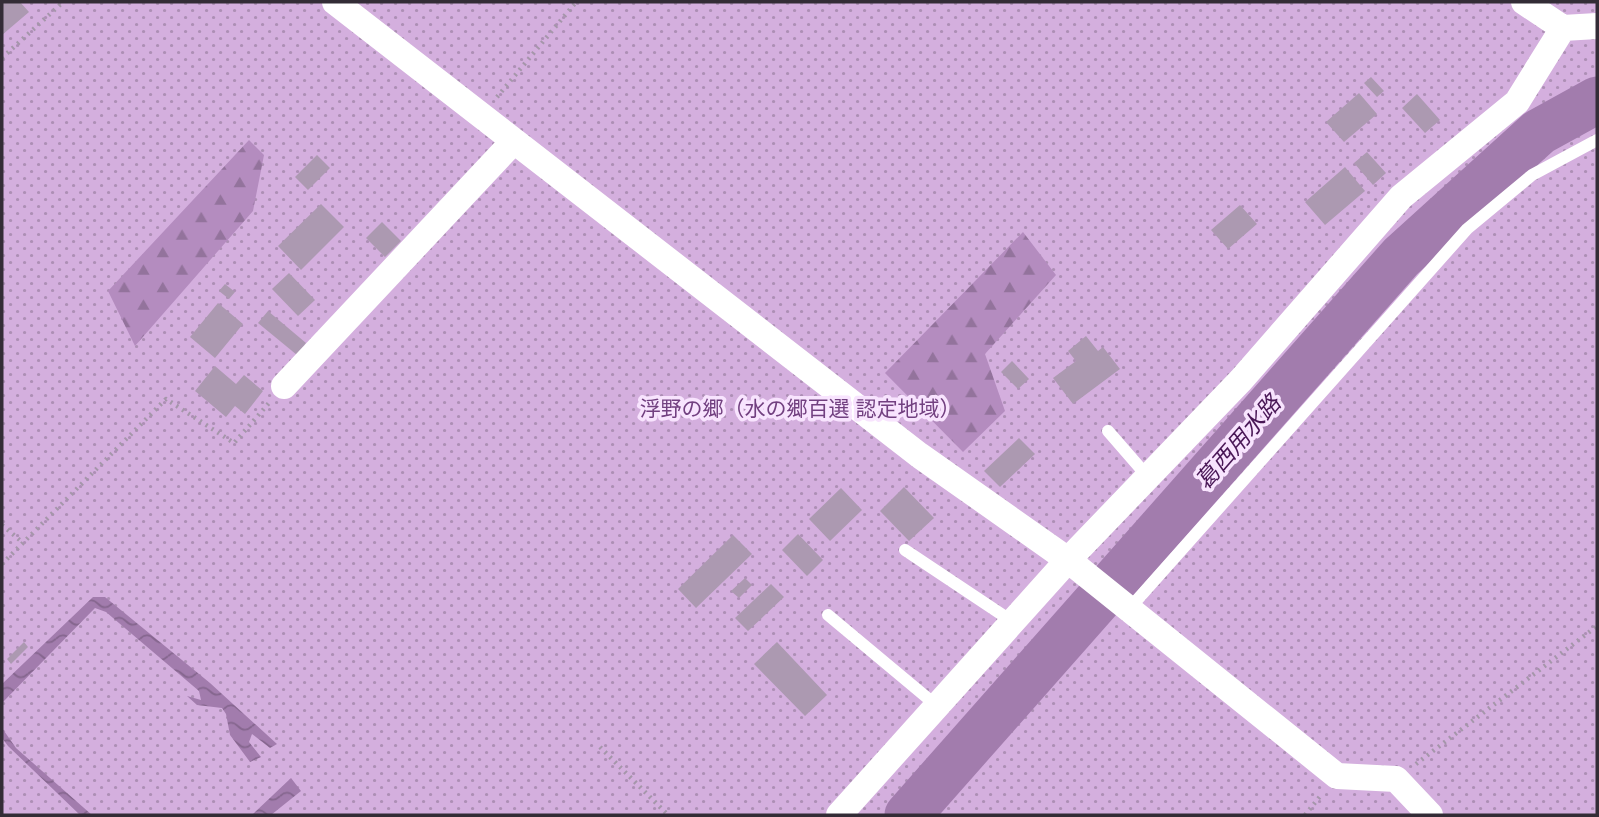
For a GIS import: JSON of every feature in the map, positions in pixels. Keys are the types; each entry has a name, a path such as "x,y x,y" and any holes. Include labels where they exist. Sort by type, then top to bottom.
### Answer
{"street":[{"path":"335,2 919,455 1074,566 1337,776 1396,779 1430,815"},
{"path":"1524,2 1563,27 1597,26"},
{"path":"839,815 1013,622 1074,566 1148,477 1241,380 1401,197 1517,102 1563,27"},
{"path":"284,386 513,142"}],"lane":[{"path":"1125,606 1467,229 1532,175 1597,140"},
{"path":"1108,431 1148,477"},
{"path":"905,550 1013,622"},
{"path":"828,615 937,706"}],"path":[{"path":"2,58 62,2"},
{"path":"481,116 576,2"},
{"path":"2,564 166,399 234,443 284,386"},
{"path":"2,525 22,542"},
{"path":"1396,779 1597,626"},
{"path":"600,747 668,815"}],"green space":[{"name":"浮野の郷（水の郷百選 認定地域）","path":"2,2 1597,2 1597,815 2,815"},
{"path":"249,140 264,155 253,211 135,346 108,291"},
{"path":"1023,232 1056,275 985,354 1005,411 963,452 885,373"}],"water":[{"path":"93,597 105,597 210,683 277,744 270,748 252,734 249,742 261,757 250,762 230,735 226,714 222,708 197,705 187,696 201,700 199,691 106,612 95,608 2,703 2,684"},
{"path":"2,728 16,748 92,815 80,815 8,746 2,738"},
{"path":"291,778 301,791 271,815 252,815"}],"building":[{"path":"2,2 20,2 29,12 2,35"},
{"path":"1371,77 1384,91 1377,97 1364,83"},
{"path":"1359,93 1377,114 1344,142 1326,122"},
{"path":"1417,94 1440,120 1425,133 1402,108"},
{"path":"1367,152 1386,173 1373,185 1354,163"},
{"path":"317,155 330,168 308,190 295,177"},
{"path":"1345,167 1365,191 1325,225 1305,202"},
{"path":"321,204 344,227 301,270 278,246"},
{"path":"1240,205 1257,224 1228,249 1211,230"},
{"path":"382,222 401,241 385,257 366,238"},
{"path":"289,273 315,300 298,316 272,289"},
{"path":"225,284 235,292 229,299 219,291"},
{"path":"218,303 243,324 215,358 190,337"},
{"path":"268,311 306,343 297,355 258,323"},
{"path":"1086,336 1098,351 1103,347 1120,369 1073,404 1053,378 1076,361 1068,351"},
{"path":"1012,361 1029,379 1018,389 1001,372"},
{"path":"215,366 236,384 244,375 263,391 245,414 235,406 226,417 195,391"},
{"path":"1019,438 1035,454 1000,487 984,471"},
{"path":"904,487 934,518 909,541 880,511"},
{"path":"841,488 862,510 830,541 809,519"},
{"path":"798,534 823,560 807,576 782,550"},
{"path":"733,535 752,554 696,608 678,589"},
{"path":"745,578 752,585 739,598 731,591"},
{"path":"771,584 784,597 748,631 735,618"},
{"path":"24,642 28,647 11,664 7,659"},
{"path":"777,642 827,695 805,716 754,664"}],"waterway":[{"name":"葛西用水路","path":"908,815 1401,257 1539,132 1597,100"}]}
